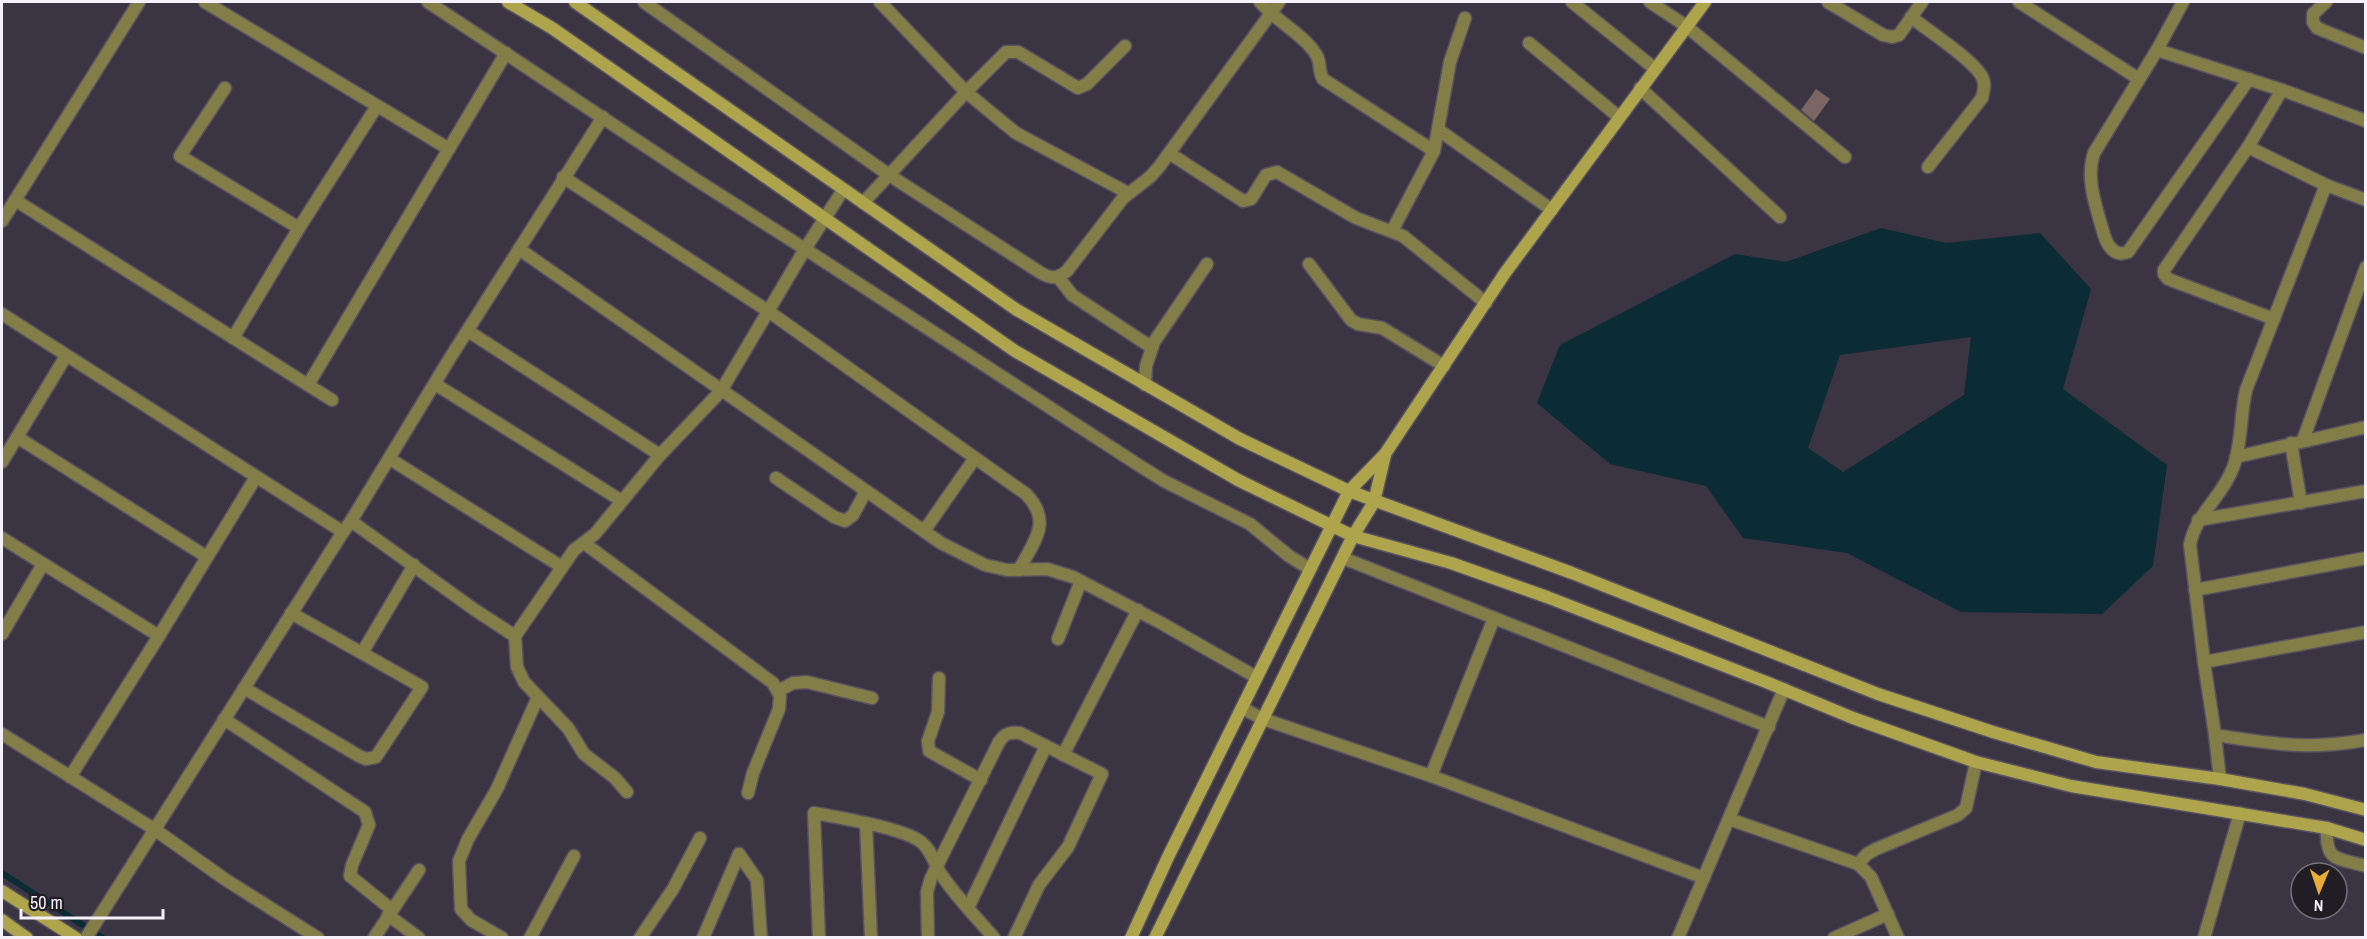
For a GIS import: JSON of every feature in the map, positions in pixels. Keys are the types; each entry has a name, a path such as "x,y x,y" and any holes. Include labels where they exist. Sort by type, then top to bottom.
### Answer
{"street":[{"path":"2,221 139,2"},
{"path":"205,2 449,149"},
{"path":"428,2 1155,476 1250,524 1310,569"},
{"path":"508,2 552,28 1015,351 1238,480 1353,536 1451,563 1494,578 1784,689 1852,718 1976,762 2071,786 2327,828 2366,840"},
{"path":"575,2 1017,310 1240,439 1349,491 1572,573 1878,694 1993,732 2096,762 2220,779 2305,794 2366,810"},
{"path":"644,2 889,175 1050,278 1059,278 1067,271 1128,194 1150,177 1278,2"},
{"path":"880,2 966,92 1016,133 1128,194"},
{"path":"1260,2 1269,13 1314,51 1323,79 1434,151"},
{"path":"1572,2 1654,68"},
{"path":"1650,2 1686,26 1845,157"},
{"path":"1131,938 1256,677 1349,491 1385,454 1551,210 1705,2"},
{"path":"1828,2 1883,35 1892,37 1899,35 1922,2"},
{"path":"2019,2 2139,79"},
{"path":"2183,2 2090,163 2090,180 2104,236 2107,244 2116,254 2122,255 2128,252 2249,79"},
{"path":"2326,2 2313,14 2313,22 2317,28 2366,48"},
{"path":"1911,17 1976,69 1983,79 1982,98 1928,167"},
{"path":"1392,231 1434,151 1440,131 1450,62 1465,18"},
{"path":"1529,44 1619,117"},
{"path":"863,204 1006,52 1018,52 1078,88 1087,84 1125,45"},
{"path":"2157,50 2282,90 2366,121"},
{"path":"308,385 506,53"},
{"path":"225,88 180,156 299,228"},
{"path":"1640,88 1780,218"},
{"path":"2274,319 2168,279 2164,270 2248,147 2282,90"},
{"path":"233,338 377,105"},
{"path":"86,938 351,521 563,177 603,117"},
{"path":"1440,131 1551,210"},
{"path":"2248,147 2326,185 2366,200"},
{"path":"1169,153 1238,200 1251,199 1266,174 1277,172 1356,218 1392,231 1421,250 1486,303"},
{"path":"563,177 768,311 1026,494 1035,504 1041,523 1039,532 1018,570"},
{"path":"2220,779 2190,545 2198,520 2232,470 2244,399 2326,185"},
{"path":"627,792 615,778 584,754 568,728 520,675 516,660 515,636 574,550 595,534 660,455 721,391 805,249 843,190"},
{"path":"15,200 332,400"},
{"path":"519,249 941,543 985,565 1018,570 1047,568 1081,581 1138,610 1256,677"},
{"path":"1145,385 1146,366 1151,347 1207,264"},
{"path":"1309,264 1351,320 1358,324 1382,328 1444,366"},
{"path":"2301,503 2297,441 2364,274"},
{"path":"1059,278 1072,295 1151,347"},
{"path":"2,314 343,532"},
{"path":"468,331 660,455"},
{"path":"2,462 66,356"},
{"path":"435,384 622,501"},
{"path":"2236,457 2366,426"},
{"path":"17,437 207,557"},
{"path":"1155,938 1353,536 1374,502 1385,454"},
{"path":"924,531 975,458"},
{"path":"390,459 562,567"},
{"path":"70,777 256,477"},
{"path":"776,478 834,518 845,521 853,515 866,491"},
{"path":"2198,520 2366,491"},
{"path":"351,521 515,636"},
{"path":"2,538 159,636"},
{"path":"584,543 773,683 778,690 779,709 753,773 748,793"},
{"path":"1342,558 1769,727"},
{"path":"2195,590 2366,558"},
{"path":"2,634 43,564"},
{"path":"362,653 414,566"},
{"path":"1058,639 1081,581"},
{"path":"1063,755 1138,610"},
{"path":"244,688 359,756 371,759 376,758 422,687 291,613"},
{"path":"1431,776 1494,618"},
{"path":"2204,662 2366,632"},
{"path":"939,678 938,712 928,741 928,751 981,780"},
{"path":"778,690 793,683 807,682 872,698"},
{"path":"1678,938 1784,689"},
{"path":"502,938 471,920 461,909 459,861 468,839 497,789 538,697"},
{"path":"1242,708 1263,718 1431,776 1704,878"},
{"path":"224,719 365,812 369,825 352,865 351,876 419,938"},
{"path":"928,938 927,892 1004,735 1009,733 1020,734 1102,774 1068,847 1039,885 1014,938"},
{"path":"2,734 154,829 318,938"},
{"path":"2215,735 2314,747 2366,740"},
{"path":"968,908 1046,746"},
{"path":"1858,864 1867,854 1876,849 1958,815 1966,808 1976,762"},
{"path":"819,938 814,813 866,823 911,836 920,841 928,848 937,869 994,938"},
{"path":"2204,938 2240,813"},
{"path":"1729,819 1858,864 1871,877 1898,938"},
{"path":"866,823 872,938"},
{"path":"2327,828 2326,845 2330,854 2339,859 2366,866"},
{"path":"640,938 668,896 700,838"},
{"path":"703,938 739,854 757,880 761,938"},
{"path":"531,938 574,856"},
{"path":"374,938 389,912 419,870"},
{"path":"2,891 76,938"},
{"path":"1834,938 1888,914"},
{"path":"2,920 27,938"}],"water":[{"path":"1881,228 1946,243 2040,233 2091,289 2063,389 2167,465 2153,566 2102,614 1961,612 1847,553 1743,538 1706,486 1610,464 1537,403 1560,345 1735,254 1786,262","holes":["1971,337 1964,395 1843,472 1808,448 1840,355"]}],"building":[{"path":"1816,89 1830,99 1814,121 1801,110"}],"waterway":[{"path":"2,873 103,938"}]}
